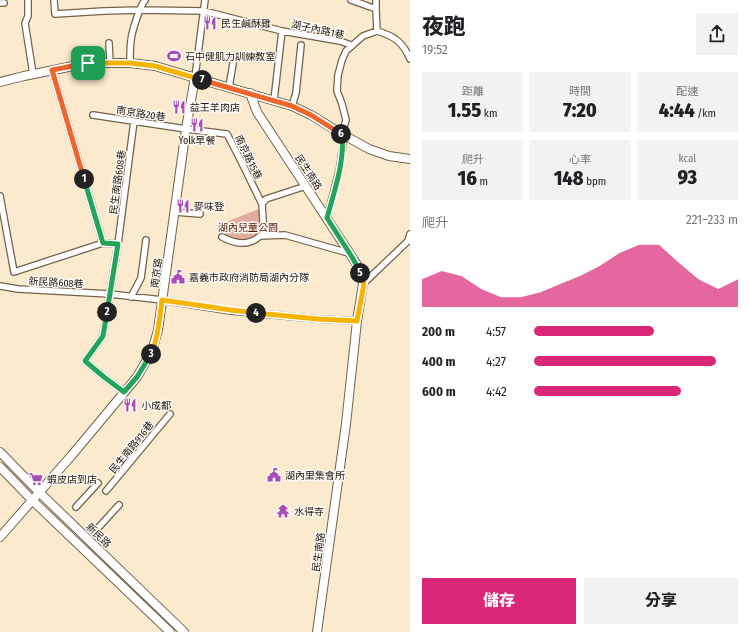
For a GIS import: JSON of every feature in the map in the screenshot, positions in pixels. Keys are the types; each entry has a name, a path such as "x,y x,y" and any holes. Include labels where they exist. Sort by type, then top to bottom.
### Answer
{"street":[{"path":"28,0 28,16 25,24 33,74"},
{"name":"湖子內路1巷","path":"54,0 54,14 140,10 204,11 282,31 340,41 351,45"},
{"path":"130,63 131,39 140,10 145,0"},
{"path":"195,77 206,0"},
{"path":"351,0 376,9"},
{"path":"376,0 377,31"},
{"name":"湖子內路1巷","path":"274,100 282,31"},
{"path":"327,218 340,167 343,144 342,134 346,120 337,91 338,75 346,50 363,36 377,31 389,35 395,39 410,59"},
{"path":"109,43 110,64"},
{"path":"292,106 296,93 301,45"},
{"path":"228,87 234,58"},
{"path":"0,82 88,63 130,63 155,66 292,106 311,115 369,149 389,156 410,159"},
{"name":"民生南路608巷","path":"52,70 103,243"},
{"name":"南京路","path":"0,537 72,456 137,377 152,351 158,330 186,129 195,77"},
{"name":"民生南路","path":"250,93 257,112 348,250 358,268 364,284 357,321 344,438 317,632"},
{"name":"南京路20巷","path":"93,115 186,129"},
{"name":"民生南路608巷","path":"124,392 85,361 103,336 118,244 134,121"},
{"name":"南京路15巷","path":"186,129 227,134 262,204 264,236"},
{"path":"262,204 266,199 306,186"},
{"path":"0,196 14,272 103,243 118,244"},
{"path":"175,212 200,214"},
{"path":"364,284 408,241 410,234"},
{"path":"222,237 231,242 243,243 254,241 260,236 285,235 345,252 348,250"},
{"path":"131,297 141,278 146,240"},
{"name":"新民路608巷","path":"0,286 18,289 110,294 231,310 318,319 357,321"},
{"name":"民生南路916巷","path":"106,491 170,414"},
{"name":"新民路","path":"0,452 184,632"},
{"name":"新民路","path":"0,467 170,632"},
{"path":"76,507 98,483"},
{"path":"98,528 119,504"}],"green space":[{"name":"湖內兒童公園","path":"259,209 261,217 261,233 254,240 242,242 231,240 221,231 225,230 225,225 228,221"}],"place":[{"name":"民生鹹酥雞","path":"210,23"},
{"name":"石中健肌力訓練教室","path":"174,56"},
{"name":"益王羊肉店","path":"179,107"},
{"name":"Yolk早餐","path":"197,125"},
{"name":"麥味登","path":"183,206"},
{"name":"嘉義市政府消防局湖內分隊","path":"178,277"},
{"name":"小成都","path":"130,405"},
{"name":"湖內里集會所","path":"274,475"},
{"name":"蝦皮店到店","path":"36,479"},
{"name":"水得寺","path":"283,511"}],"route":[{"path":"88,63 130,63 155,66 195,77 292,106 311,115 342,134 343,144 340,167 327,218 352,257 364,284 357,321 266,314 162,300 158,330 152,351 137,377 124,392 85,361 103,336 118,244 103,243 52,70 88,63"}]}
